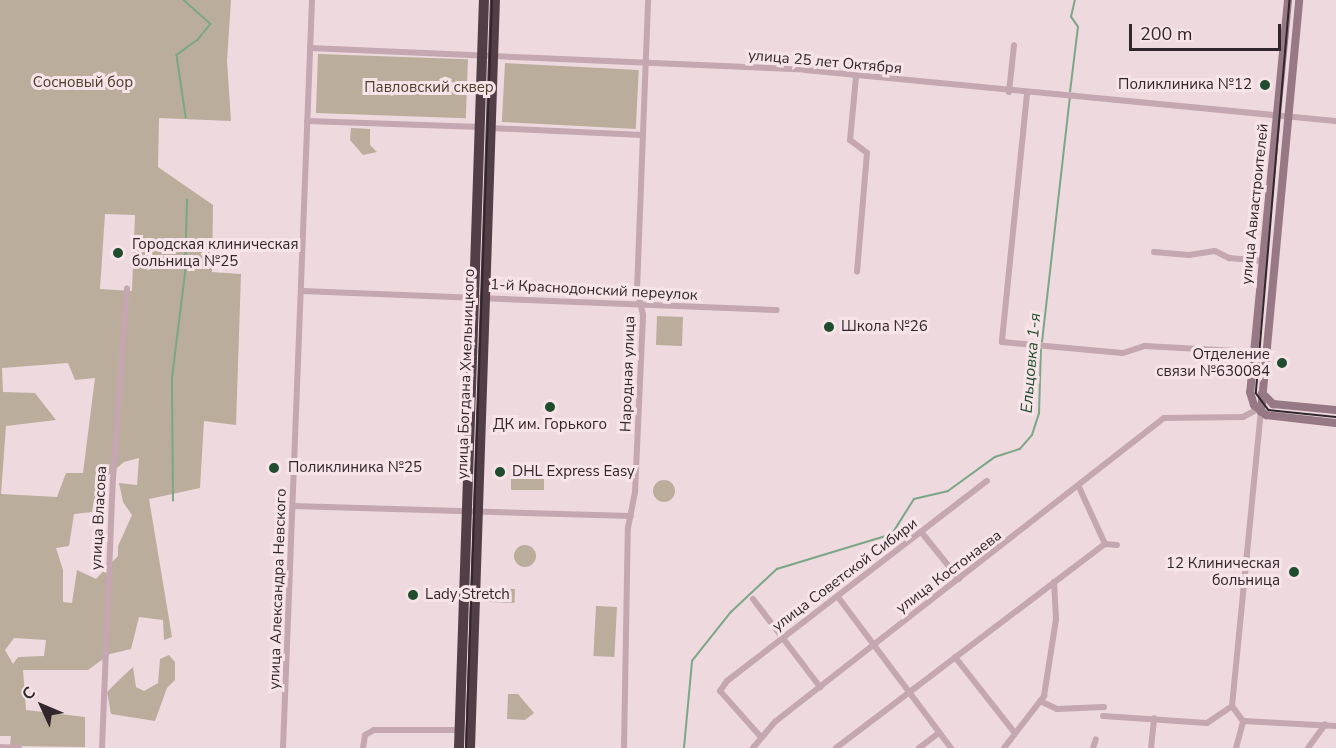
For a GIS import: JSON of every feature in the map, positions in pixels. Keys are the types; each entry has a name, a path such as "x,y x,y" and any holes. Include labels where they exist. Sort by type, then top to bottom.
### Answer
{"highway":[{"name":"улица Богдана Хмельницкого","path":"484,0 488,55"},
{"name":"улица Богдана Хмельницкого","path":"470,748 472,513 479,297 488,55 495,0"},
{"name":"улица Богдана Хмельницкого","path":"459,748 472,513"}],"main road":[{"name":"улица Авиастроителей","path":"1259,411 1251,383 1288,0"},
{"name":"улица Авиастроителей","path":"1259,411 1299,0"},
{"path":"1251,383 1256,389 1262,389 1273,404 1336,410"},
{"path":"1259,411 1336,423"}],"street":[{"name":"улица Александра Невского","path":"283,748 312,0"},
{"name":"Народная улица","path":"624,748 648,0"},
{"path":"1009,92 1014,45"},
{"name":"улица 25 лет Октября","path":"310,48 646,63 856,77 1336,121"},
{"path":"856,77 850,140 867,153 857,272"},
{"path":"1027,94 1002,342 1124,353 1145,346 1254,352"},
{"path":"307,122 643,135"},
{"path":"1154,252 1189,255 1215,251 1229,258 1263,261"},
{"name":"улица Власова","path":"102,748 113,479 127,289"},
{"name":"1-й Краснодонский переулок","path":"302,291 777,310"},
{"path":"1243,721 1232,706 1259,411"},
{"name":"улица Костонаева","path":"753,748 760,736 820,687 1079,487 1164,418 1243,417 1259,411"},
{"name":"улица Советской Сибири","path":"760,736 720,691 782,636 838,597 987,481"},
{"path":"1079,487 1105,544"},
{"path":"293,506 631,516"},
{"path":"922,533 959,579"},
{"path":"836,748 1105,544 1117,545"},
{"path":"1004,748 1040,701 1051,666 1057,606 1054,582"},
{"path":"838,597 951,748"},
{"path":"753,599 820,687"},
{"path":"955,657 1014,732"},
{"path":"1040,701 1058,709 1104,707"},
{"path":"1103,716 1207,723 1232,706"},
{"path":"1148,747 1154,718"},
{"path":"1243,721 1336,726"},
{"path":"1236,748 1243,721"},
{"path":"1308,748 1325,725"},
{"path":"363,748 365,735 374,730 459,730"},
{"path":"919,748 939,733"},
{"path":"1093,748 1096,740"},
{"path":"0,747 19,748"}],"green space":[{"name":"Сосновый бор","path":"0,0 231,0 227,61 231,121 159,118 158,167 213,205 212,272 241,274 236,425 204,421 200,488 149,499 172,637 164,640 163,620 139,617 131,649 110,654 88,670 23,670 26,710 85,717 85,747 10,746 11,736 0,736","holes":["105,214 135,215 132,291 100,289","68,363 75,380 95,378 83,473 66,473 57,497 1,494 6,426 56,420 35,393 3,392 2,368","139,458 137,485 119,483 123,502 132,515 118,546 118,556 96,579 77,570 72,603 63,602 63,570 56,548 69,546 74,514 92,512 94,501 103,496 100,482 124,462","14,638 46,640 44,656 18,657 13,664 5,650"]},
{"name":"Павловский сквер","path":"318,54 468,59 466,118 316,113"},
{"name":"Павловский сквер","path":"505,63 639,70 636,129 502,122"},
{"path":"351,128 370,129 370,145 377,152 363,155 350,140"},
{"path":"657,316 683,317 682,346 656,345"},
{"path":"511,479 544,479 544,490 511,490"},
{"path":"664,480 672,483 675,491 672,499 664,502 656,499 653,491 656,483"},
{"path":"521,545 529,545 536,552 536,560 529,567 521,567 514,560 514,552"},
{"path":"490,588 515,589 514,603 490,602"},
{"path":"596,606 617,607 614,657 593,656"},
{"path":"169,655 175,662 175,680 167,688 155,721 111,714 107,692 133,667 136,687 144,691 158,683 160,659"},
{"path":"508,694 518,694 534,713 525,720 507,719"}],"waterway":[{"path":"184,0 211,24 198,40 177,55 186,117"},
{"name":"Ельцовка 1-я","path":"1070,92 1078,27 1071,17 1075,0"},
{"name":"Ельцовка 1-я","path":"1042,342 1070,97"},
{"path":"173,501 172,378 185,273 187,200"},
{"name":"Ельцовка 1-я","path":"684,748 692,661 731,612 777,569 892,534 914,499 948,491 995,457 1020,449 1032,435 1039,414 1041,347"}],"tram line":[{"path":"466,748 492,0"},
{"path":"1290,0 1256,393 1269,410 1336,417"}],"place":[{"name":"Поликлиника №12","path":"1265,85"},
{"name":"Городская клиническая больница №25","path":"118,253"},
{"name":"Школа №26","path":"829,327"},
{"name":"Отделение связи №630084","path":"1282,363"},
{"name":"ДК им. Горького","path":"550,407"},
{"name":"Поликлиника №25","path":"274,468"},
{"name":"DHL Express Easy","path":"500,472"},
{"name":"12 Клиническая больница","path":"1294,572"},
{"name":"Lady Stretch","path":"413,595"}]}
